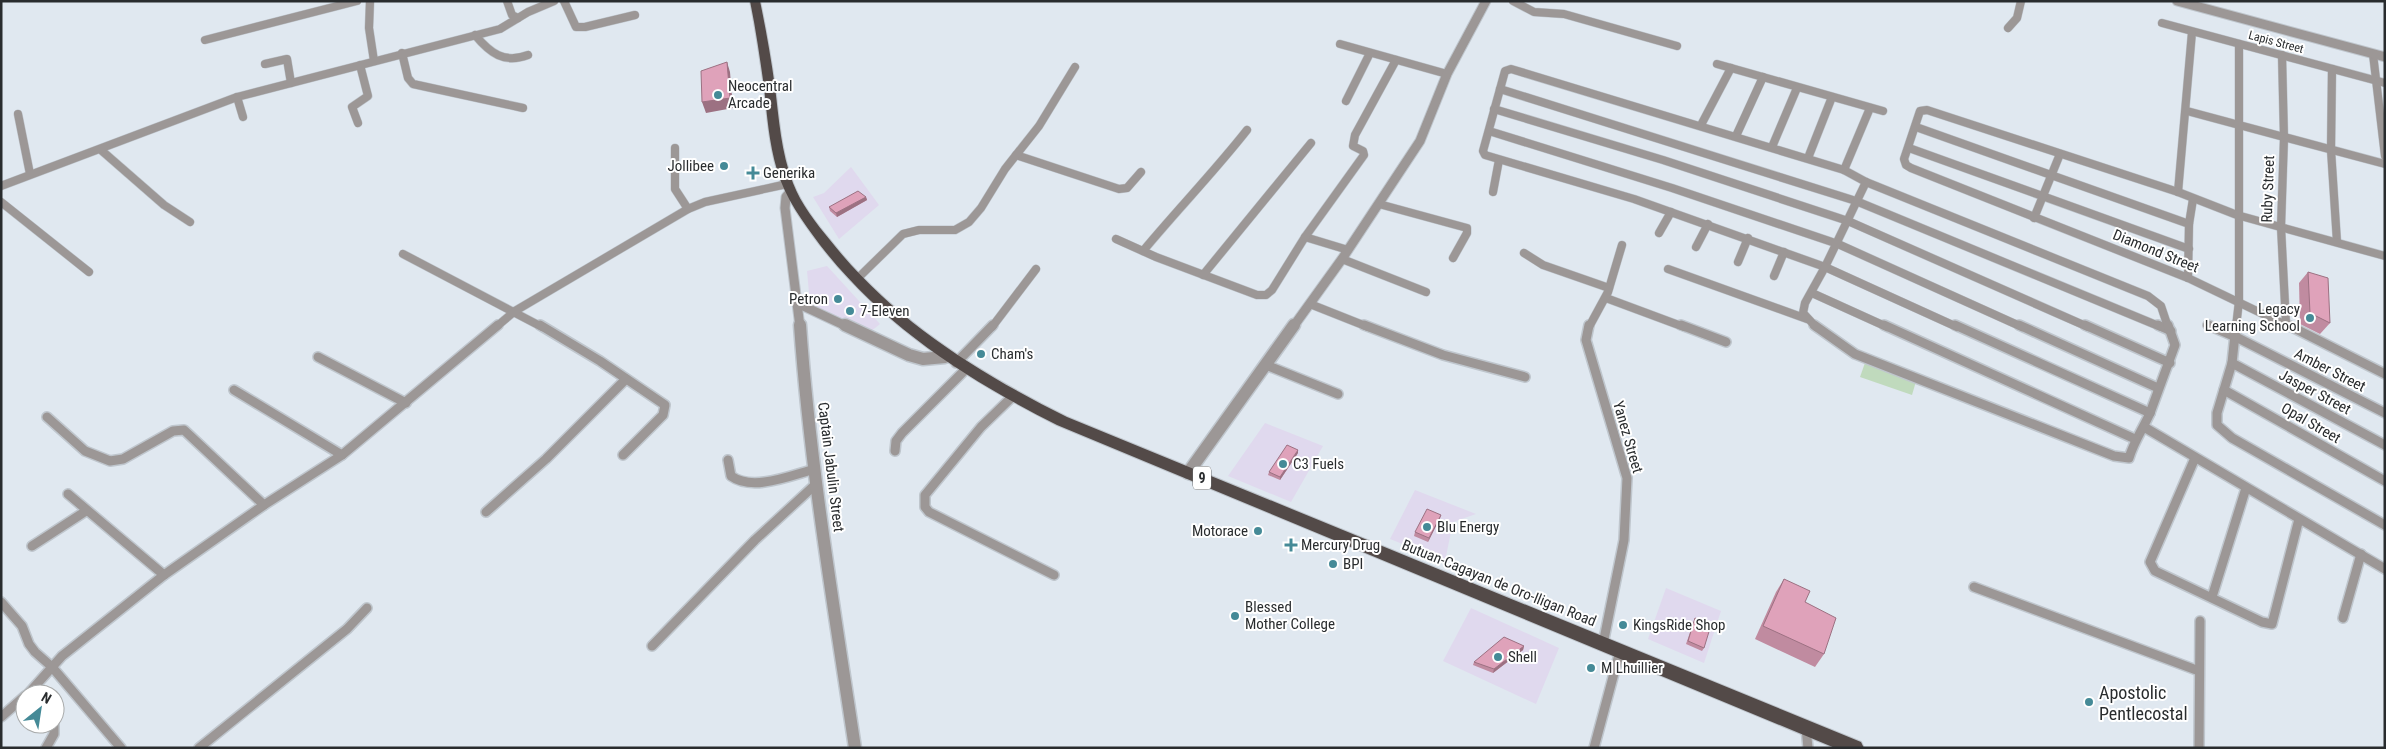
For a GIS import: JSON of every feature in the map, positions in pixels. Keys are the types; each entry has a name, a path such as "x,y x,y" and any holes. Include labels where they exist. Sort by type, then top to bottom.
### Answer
{"highway":[{"name":"Butuan-Cagayan de Oro-Iligan Road","path":"756,1 768,75 772,123 789,187 834,255 856,279 894,316 955,363 1012,397 1072,425 1237,491 1384,554 1855,748"}],"street":[{"path":"205,40 357,1"},
{"path":"370,1 370,28 374,61"},
{"path":"508,1 512,15 518,18"},
{"path":"1,186 101,150 237,97 500,29 554,1"},
{"path":"564,1 576,27 585,27 635,15"},
{"path":"1188,473 1345,254 1420,141 1447,74 1486,1"},
{"path":"1513,1 1534,12 1564,14 1677,46"},
{"path":"2008,28 2017,18 2021,1"},
{"path":"2177,1 2385,57"},
{"name":"Lapis Street","path":"2162,23 2385,83"},
{"path":"2178,192 2187,111 2192,32"},
{"path":"475,35 484,46 499,57 513,61 528,55"},
{"path":"1340,44 1447,74"},
{"path":"2239,44 2239,301 2232,363 2216,419 2217,425 2223,432 2385,525"},
{"path":"402,53 408,78 413,84 523,108"},
{"path":"1346,101 1370,53"},
{"path":"2373,54 2385,156"},
{"name":"Ruby Street","path":"2282,55 2284,138 2281,227 2286,292 2286,324"},
{"path":"265,64 287,59 290,65 291,83"},
{"path":"1116,238 1203,275 1256,295 1266,295 1272,290 1305,237 1364,155 1362,151 1353,146 1355,136 1396,60"},
{"path":"358,123 352,107 368,96 360,64"},
{"path":"1718,64 1883,111"},
{"path":"856,279 903,234 911,229 929,228 947,231 966,224 981,208 989,192 1039,126 1075,67"},
{"path":"1702,125 1731,68"},
{"path":"1866,182 1838,244 1824,267 1802,310 1808,319 1829,338 1855,354 2114,456 2130,458 2135,439 2144,427 2150,413 2158,388 2170,363 2175,345 2172,331 2161,306 2148,296 1866,182 1844,170 1702,125 1511,69 1505,71 1483,154 1634,199 1748,238 1824,267 2150,413"},
{"path":"2332,69 2331,150 2337,242"},
{"path":"1736,136 1763,78"},
{"path":"1772,147 1798,88"},
{"path":"1500,89 1856,201 2172,331"},
{"path":"237,97 243,117"},
{"path":"1808,158 1832,97"},
{"path":"1844,170 1870,108"},
{"path":"1494,109 1663,160 1848,221 2170,363"},
{"path":"2189,248 2044,198 1908,148 1920,111 1927,110 2178,192 2238,214 2385,256"},
{"path":"2187,111 2385,164"},
{"path":"18,114 30,174"},
{"path":"1916,127 2189,224"},
{"path":"1143,251 1186,200 1219,166 1247,130"},
{"path":"1489,131 1672,188 1838,244 2158,388"},
{"path":"1203,275 1311,143"},
{"path":"675,148 675,189 688,209"},
{"name":"Diamond Street","path":"1908,148 1904,161 1911,168 2188,278 2239,301 2385,374"},
{"path":"101,150 164,205 190,222"},
{"path":"2034,218 2044,198 2060,154"},
{"path":"1016,155 1119,190 1127,188 1141,172"},
{"path":"1493,192 1499,160"},
{"path":"38,684 52,667 164,576 264,505 342,455 514,310 688,209 705,202 789,187"},
{"name":"Captain Jabulin Street","path":"789,187 785,208 799,304 804,380 816,484 855,748"},
{"path":"2188,278 2189,224 2193,199"},
{"path":"1,202 89,272"},
{"path":"1379,204 1467,228 1467,234 1454,258"},
{"path":"1659,233 1671,212"},
{"path":"1696,247 1708,224"},
{"path":"1305,237 1426,292"},
{"path":"1738,262 1748,238"},
{"name":"Yanez Street","path":"1603,644 1614,590 1628,498 1627,478 1586,340 1588,326 1607,293 1622,245"},
{"path":"1774,276 1784,252"},
{"path":"1524,253 1543,265 1726,342"},
{"path":"403,254 514,310 600,360 665,405 665,411 623,455"},
{"path":"895,451 896,441 955,363 993,326 1036,269"},
{"path":"1668,269 1808,319"},
{"path":"1812,293 2135,439"},
{"path":"799,304 909,355 923,359 955,363"},
{"path":"1310,304 1463,362 1491,371 1525,377"},
{"name":"Amber Street","path":"2207,325 2236,337 2385,413"},
{"path":"318,357 406,403"},
{"name":"Jasper Street","path":"2232,363 2385,445"},
{"path":"1266,365 1338,394"},
{"path":"486,512 546,459 626,379"},
{"path":"234,390 342,455"},
{"name":"Opal Street","path":"2224,390 2385,481"},
{"path":"1012,397 981,427 936,480 925,495 924,507 929,512 1054,575"},
{"path":"47,417 85,452 110,461 123,459 173,431 184,430 264,505"},
{"path":"2144,427 2194,458 2385,568"},
{"path":"2194,458 2150,565 2155,571 2262,622 2272,624 2299,519"},
{"path":"728,460 729,473 740,482 760,481 815,469"},
{"path":"652,646 755,540 816,484"},
{"path":"2212,597 2246,488"},
{"path":"68,494 164,576"},
{"path":"32,546 86,511"},
{"path":"2343,618 2361,554"},
{"path":"1974,587 2199,671"},
{"path":"1,602 22,626 29,644 35,652 52,667 121,748"},
{"path":"199,748 347,629 367,608"},
{"path":"2199,748 2200,621"},
{"path":"1594,748 1620,651"},
{"path":"1,717 15,706"},
{"path":"1806,728 1808,748"},
{"path":"46,748 54,739 55,734"}],"shaded area":[{"path":"851,167 879,205 839,239 813,197 824,193"},
{"path":"827,266 880,324 870,332 810,304 807,271"},
{"path":"1265,423 1323,446 1291,502 1228,476"},
{"path":"1415,490 1476,514 1453,522 1445,561 1390,539"},
{"path":"1666,588 1721,611 1704,663 1648,639"},
{"path":"1471,608 1559,648 1536,704 1443,661"}],"green space":[{"path":"1866,360 1917,378 1912,395 1860,377"}],"building":[{"name":"Neocentral Arcade","path":"727,62 730,98 702,102 701,71"},
{"path":"858,191 866,197 836,213 829,207"},
{"path":"2308,272 2328,278 2330,323 2310,313"},
{"name":"C3 Fuels","path":"1287,445 1298,450 1280,477 1269,472"},
{"name":"Blu Energy","path":"1427,509 1441,515 1429,538 1415,532"},
{"path":"1784,579 1810,591 1805,602 1836,618 1824,654 1763,626"},
{"path":"1695,618 1711,625 1704,648 1688,641"},
{"name":"Shell","path":"1504,637 1524,646 1494,669 1474,662"}],"place":[{"name":"Neocentral Arcade","path":"718,95"},
{"name":"Jollibee","path":"724,166"},
{"name":"Generika","path":"753,173"},
{"name":"Petron","path":"838,299"},
{"name":"7-Eleven","path":"850,311"},
{"name":"Legacy Learning School","path":"2310,318"},
{"name":"Cham's","path":"981,354"},
{"name":"C3 Fuels","path":"1283,464"},
{"name":"Blu Energy","path":"1427,527"},
{"name":"Motorace","path":"1258,531"},
{"name":"Mercury Drug","path":"1291,545"},
{"name":"BPI","path":"1333,564"},
{"name":"Blessed Mother College","path":"1235,616"},
{"name":"KingsRide Shop","path":"1623,625"},
{"name":"Shell","path":"1498,657"},
{"name":"M Lhuillier","path":"1591,668"},
{"name":"Apostolic Pentlecostal","path":"2089,702"}]}
